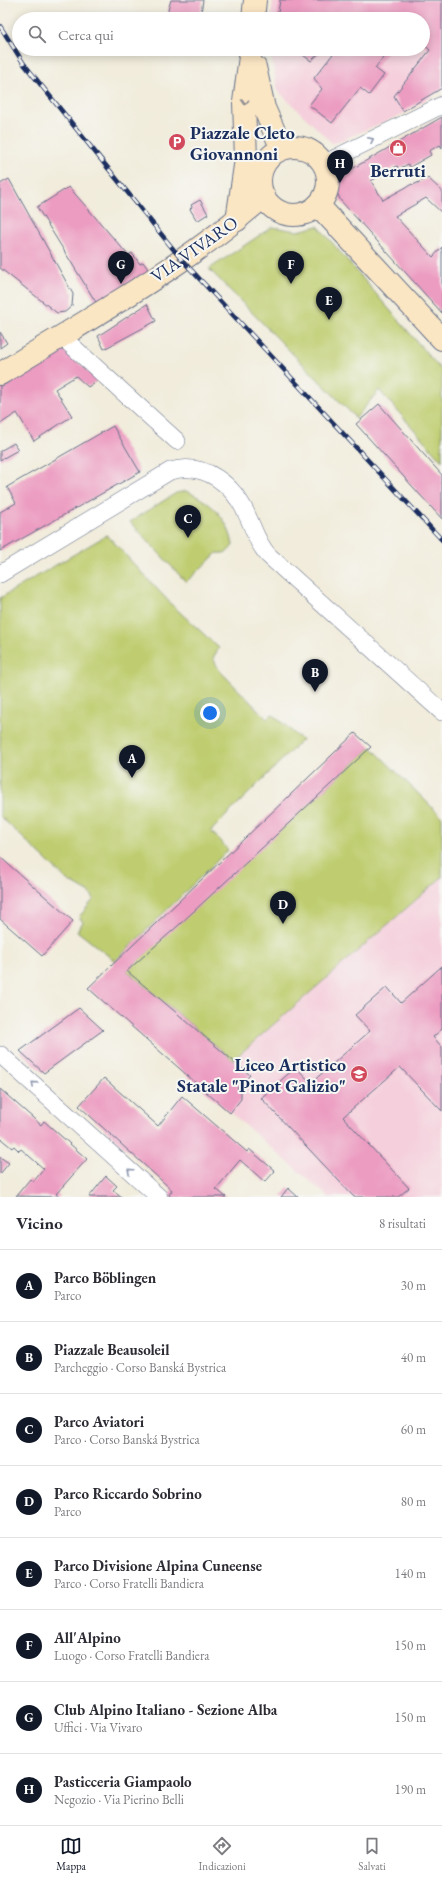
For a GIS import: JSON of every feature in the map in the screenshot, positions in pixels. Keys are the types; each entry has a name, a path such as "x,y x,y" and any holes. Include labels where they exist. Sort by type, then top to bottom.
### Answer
{"main road":[{"path":"254,12 255,0"},
{"path":"237,220 246,159 244,102 250,56"},
{"path":"252,56 258,88 264,108 282,149"},
{"path":"293,147 304,149 318,157 323,164 328,184 326,193 318,205 309,211 299,214 288,214 275,209 264,196 260,185 265,163 282,149 293,147"},
{"name":"VIA VIVARO","path":"0,374 164,272 237,220 264,196"},
{"path":"318,205 442,339"}],"street":[{"path":"323,164 442,105"},
{"path":"61,336 177,441"},
{"path":"0,574 170,471 182,468 198,469 221,480 236,495 248,516 255,538 268,555 442,712"},
{"path":"0,1056 2,1055 159,1197"}],"shaded area":[{"path":"273,0 442,0 442,90 405,113 333,144 278,91 271,56 430,56 430,12 272,12"},
{"path":"442,877 442,1197 328,1197 221,1104 249,1075 233,1060"}],"green space":[{"path":"318,226 442,371 442,461 379,390 356,418 209,269 272,227 298,231"},
{"path":"186,491 203,500 217,512 227,526 233,545 226,552 217,553 186,582 130,522 176,493"},
{"path":"107,535 172,605 219,648 213,658 219,670 267,719 272,714 302,740 211,831 228,850 115,961 77,931 83,922 79,917 94,899 90,893 67,880 0,816 0,598"},
{"path":"371,747 442,817 442,877 233,1060 127,971"}],"building":[{"path":"171,0 203,0 201,12 169,12 168,10"},
{"path":"280,0 442,0 442,88 403,111 394,96 425,56 430,56 430,12 278,12"},
{"path":"304,56 316,56 311,61"},
{"path":"331,56 384,56 375,68 384,75 369,95 360,88 332,123 309,105 322,89 314,78"},
{"path":"442,117 442,148 440,145 429,151 431,155 410,167 408,164 399,169 397,166 371,181 383,200 412,184 413,185 428,178 442,191 442,213 426,198 395,216 433,257 442,247 442,313 341,201 331,181"},
{"path":"9,179 73,294 72,306 65,312 57,313 0,268 0,184"},
{"path":"69,187 128,255 132,253 140,264 143,262 151,273 97,304 37,207"},
{"path":"200,200 208,214 197,221 190,209 192,207 191,205"},
{"path":"147,304 156,321 104,349 98,336"},
{"path":"0,332 7,343 0,348"},
{"path":"62,348 98,380 88,387 76,376 55,389 72,416 34,441 17,413 0,424 0,385"},
{"path":"379,404 442,475 442,519 356,424"},
{"path":"113,426 140,472 0,551 0,512 16,503 7,487"},
{"path":"14,443 18,450 0,460 0,451"},
{"path":"355,733 371,747 180,924 127,971 250,1075 237,1088 241,1092 241,1099 230,1113 88,988"},
{"path":"0,857 73,921 42,956 0,919"},
{"path":"442,966 442,1029 433,1037 442,1047 442,1111 400,1067 343,1117 409,1188 398,1197 354,1197 261,1098 296,1067 311,1083 370,1031 355,1015 387,987 401,1003"},
{"path":"79,1008 103,1030 44,1073 20,1051"},
{"path":"104,1078 158,1126 182,1096 247,1152 249,1149 275,1171 265,1182 240,1160 216,1189 226,1197 171,1197 169,1195 172,1190 79,1106"},
{"path":"0,1089 41,1125 44,1121 87,1159 56,1194 60,1197 16,1196 30,1179 33,1182 44,1169 21,1149 19,1151 14,1146 12,1148 0,1138"},
{"path":"0,1157 9,1163 0,1174"},
{"path":"106,1176 117,1186 113,1190 122,1197 89,1197"},
{"path":"288,1188 298,1197 281,1197"}],"railway":[{"path":"0,26 12,45"},
{"path":"19,56 182,260 442,540"}],"place":[{"name":"Piazzale Cleto Giovannoni","path":"177,142"},
{"name":"Berruti","path":"398,148"},
{"name":"Pasticceria Giampaolo","path":"340,183"},
{"name":"Club Alpino Italiano - Sezione Alba","path":"121,284"},
{"name":"All'Alpino","path":"291,284"},
{"name":"Parco Divisione Alpina Cuneense","path":"329,320"},
{"name":"Parco Aviatori","path":"188,538"},
{"name":"Piazzale Beausoleil","path":"315,692"},
{"name":"Parco Böblingen","path":"132,778"},
{"name":"Parco Riccardo Sobrino","path":"283,924"},
{"name":"Liceo Artistico Statale \"Pinot Galizio\"","path":"359,1074"}]}
